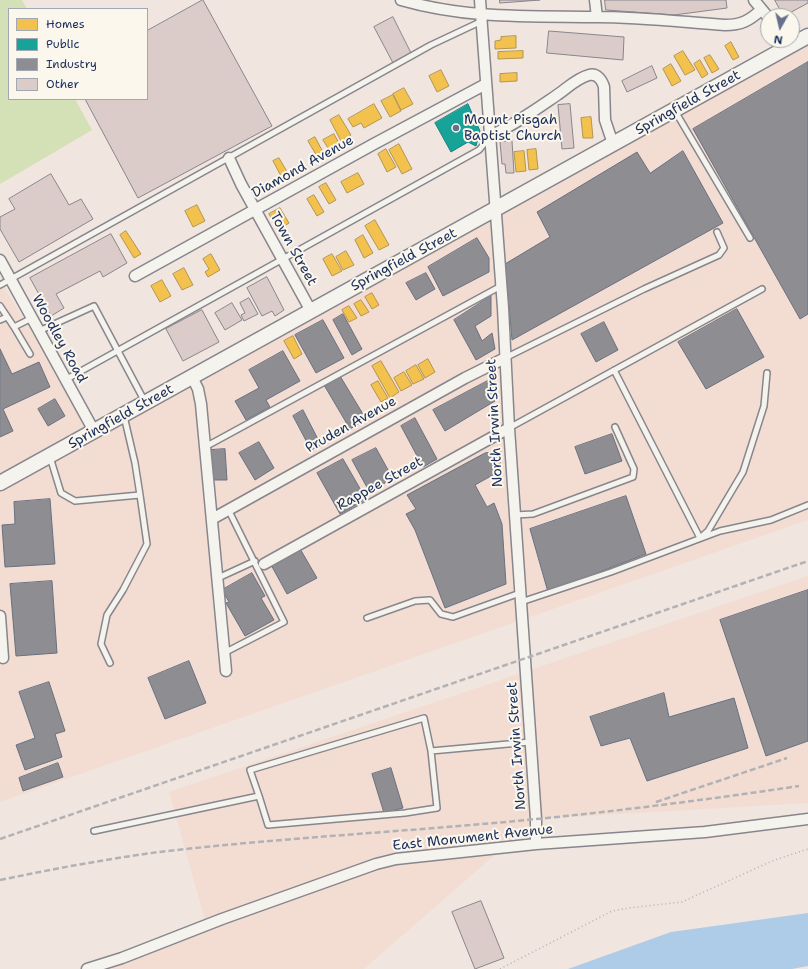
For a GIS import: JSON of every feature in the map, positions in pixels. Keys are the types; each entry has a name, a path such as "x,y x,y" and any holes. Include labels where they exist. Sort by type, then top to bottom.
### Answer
{"main road":[{"name":"Springfield Street","path":"0,483 675,110 783,48"}],"street":[{"path":"400,0 430,9 482,18 597,17 738,25 760,16"},
{"name":"North Irwin Street","path":"480,0 496,209 520,597 536,819 536,844"},
{"path":"596,0 597,17"},
{"path":"754,0 760,8"},
{"path":"490,136 539,107 581,79 589,75 594,75 603,82 605,120 613,144"},
{"name":"Diamond Avenue","path":"135,276 486,84"},
{"name":"Town Street","path":"228,158 311,311"},
{"name":"Woodley Road","path":"0,260 94,431"},
{"name":"Pruden Avenue","path":"212,518 465,378 505,358"},
{"path":"192,377 198,390 205,448 226,671"},
{"name":"Rappee Street","path":"259,562 509,428"},
{"path":"0,616 3,658"},
{"name":"East Monument Avenue","path":"87,969 122,958 222,919 376,864 412,856 479,851 536,844 698,833 808,819"}],"lane":[{"path":"0,285 482,18"},
{"path":"675,110 750,238"},
{"path":"65,380 118,349 479,150 490,136"},
{"path":"505,358 644,289 719,255 724,248 717,232"},
{"path":"205,448 501,286"},
{"path":"509,428 762,289"},
{"path":"0,306 30,354"},
{"path":"39,331 94,306 146,403"},
{"path":"0,320 7,317"},
{"path":"14,327 32,318"},
{"path":"614,370 700,538"},
{"path":"700,538 708,531 743,472 764,406 767,373"},
{"path":"110,663 101,644 107,615 123,590 147,544 135,463 124,415"},
{"path":"515,515 533,514 633,477 634,469 615,427"},
{"path":"49,456 61,493 75,501 140,495"},
{"path":"367,618 415,601 430,600 441,614 452,617 612,572 720,531 771,520 808,505"},
{"path":"224,653 284,622 259,562 228,509"},
{"path":"218,578 259,562"},
{"path":"424,718 431,751 437,808 405,813 268,825 250,770 424,718"},
{"path":"431,751 530,742"},
{"path":"94,831 259,796"}],"path":[{"path":"500,969 612,911 682,902 772,861 808,849"}],"shaded area":[{"path":"808,45 808,520 0,802 0,281 94,431"},
{"path":"808,576 808,803 536,819 364,969 106,969 208,931 169,792"}],"green space":[{"path":"0,0 22,0 26,8 8,8 8,100 76,100 92,130 0,184"}],"water":[{"path":"808,913 808,966 792,969 568,969 671,932"}],"building: Homes":[{"path":"516,36 516,48 495,49 495,41 501,40 501,37"},
{"path":"731,42 739,57 733,60 725,46"},
{"path":"523,51 523,58 498,59 498,52"},
{"path":"683,51 695,70 685,75 674,56"},
{"path":"710,55 719,69 712,73 704,58"},
{"path":"700,60 708,74 702,78 694,64"},
{"path":"671,64 681,81 672,86 663,69"},
{"path":"441,70 449,86 437,92 429,76"},
{"path":"517,73 517,81 500,82 500,74"},
{"path":"404,88 413,104 401,110 393,94"},
{"path":"393,95 401,111 390,117 381,101"},
{"path":"374,104 382,118 364,128 361,123 353,127 348,119"},
{"path":"339,115 351,135 341,141 330,120"},
{"path":"591,117 593,138 583,138 581,118"},
{"path":"334,134 341,147 331,153 323,140"},
{"path":"315,137 324,154 318,158 308,141"},
{"path":"399,144 412,169 402,174 389,150"},
{"path":"386,149 396,167 387,172 378,154"},
{"path":"536,149 538,169 529,170 527,150"},
{"path":"524,151 526,171 516,172 514,152"},
{"path":"279,158 289,175 282,178 273,161"},
{"path":"358,173 364,184 347,193 341,182"},
{"path":"326,183 336,200 329,204 319,187"},
{"path":"314,195 324,212 317,216 307,199"},
{"path":"197,205 205,221 193,227 185,211"},
{"path":"280,208 289,223 278,230 269,214"},
{"path":"375,220 389,245 379,250 365,226"},
{"path":"126,231 141,254 134,258 120,235"},
{"path":"363,235 373,253 364,258 355,240"},
{"path":"346,251 354,265 343,270 336,257"},
{"path":"211,254 220,270 208,277 205,272 209,269 203,259"},
{"path":"332,254 342,271 332,276 323,259"},
{"path":"184,268 193,285 182,290 173,274"},
{"path":"162,280 171,296 160,302 151,286"},
{"path":"372,293 379,305 372,309 365,297"},
{"path":"361,300 369,312 361,316 354,304"},
{"path":"349,306 357,318 349,322 342,310"},
{"path":"293,336 302,354 294,359 284,341"},
{"path":"428,359 435,372 425,378 418,365"},
{"path":"381,361 399,392 390,398 372,366"},
{"path":"416,365 424,379 413,384 406,371"},
{"path":"404,372 412,385 401,391 394,378"},
{"path":"378,381 388,398 381,402 371,385"}],"building: Public":[{"path":"468,104 480,131 476,146 468,142 451,152 435,123"}],"building: Industry":[{"path":"808,62 808,314 800,319 693,129"},
{"path":"683,151 723,223 512,340 505,264 550,237 537,212 637,152 650,173"},
{"path":"477,238 489,258 489,272 443,296 428,267"},
{"path":"426,273 435,289 416,300 406,283"},
{"path":"491,296 491,316 475,326 482,341 492,333 495,349 476,360 454,320"},
{"path":"737,309 764,357 706,389 678,342"},
{"path":"343,314 362,349 352,355 333,320"},
{"path":"323,320 344,358 316,373 295,335"},
{"path":"604,322 618,350 596,362 581,334"},
{"path":"0,349 12,374 39,362 50,387 3,409 13,431 0,437"},
{"path":"283,351 300,381 266,400 270,407 246,420 235,401 259,388 249,370"},
{"path":"340,376 366,419 350,429 324,385"},
{"path":"495,377 495,401 445,431 433,410"},
{"path":"55,399 65,416 48,426 38,409"},
{"path":"303,410 321,445 311,450 293,416"},
{"path":"415,418 437,459 423,467 401,426"},
{"path":"612,434 622,461 585,474 575,447"},
{"path":"259,442 274,468 255,480 239,453"},
{"path":"376,448 393,479 369,491 352,460"},
{"path":"225,449 227,480 213,480 211,450"},
{"path":"501,452 499,477 491,476 475,485 487,507 494,503 502,524 506,584 445,608 415,530 406,514 416,509 407,495 485,453"},
{"path":"343,459 366,499 340,514 317,473"},
{"path":"626,496 646,554 548,592 530,529"},
{"path":"50,499 55,564 5,567 2,525 15,524 14,502"},
{"path":"299,547 317,578 287,594 270,563"},
{"path":"252,573 265,596 261,598 274,620 245,636 226,603 229,602 222,590"},
{"path":"52,581 57,653 16,656 10,584"},
{"path":"808,590 808,741 766,756 720,620"},
{"path":"189,661 206,703 165,719 148,678"},
{"path":"49,682 65,731 55,734 62,757 25,770 16,745 35,738 19,692"},
{"path":"664,693 669,717 734,698 748,748 647,781 630,738 601,746 590,717"},
{"path":"58,763 63,777 23,791 19,778"},
{"path":"391,768 403,808 384,813 372,774"}],"building: Other":[{"path":"203,0 272,126 138,198 86,100 148,100 148,30"},
{"path":"500,0 540,0 500,3"},
{"path":"605,0 726,0 727,8 674,15 606,10"},
{"path":"775,0 808,0 808,3 799,8 780,8"},
{"path":"393,17 411,53 393,63 374,27"},
{"path":"549,31 624,37 623,60 547,53"},
{"path":"652,66 657,78 627,92 622,81"},
{"path":"570,104 574,148 562,149 558,105"},
{"path":"512,141 514,173 506,173 505,164 502,164 500,142"},
{"path":"51,174 69,205 81,199 93,219 19,262 0,229 0,217 15,209 9,199"},
{"path":"111,234 127,263 103,277 100,271 56,294 64,308 51,316 30,278"},
{"path":"267,277 284,310 275,316 272,311 262,316 247,288"},
{"path":"249,298 258,314 244,321 241,315 245,313 240,303"},
{"path":"232,303 242,320 225,330 215,313"},
{"path":"202,310 219,342 183,361 166,329"},
{"path":"481,901 504,958 475,969 452,912"}],"railway":[{"path":"0,839 808,561"},
{"path":"656,802 787,758"},
{"path":"0,880 80,864 159,852 242,843 452,827 570,816 799,786"}],"place":[{"name":"Mount Pisgah Baptist Church","path":"456,128"}]}
